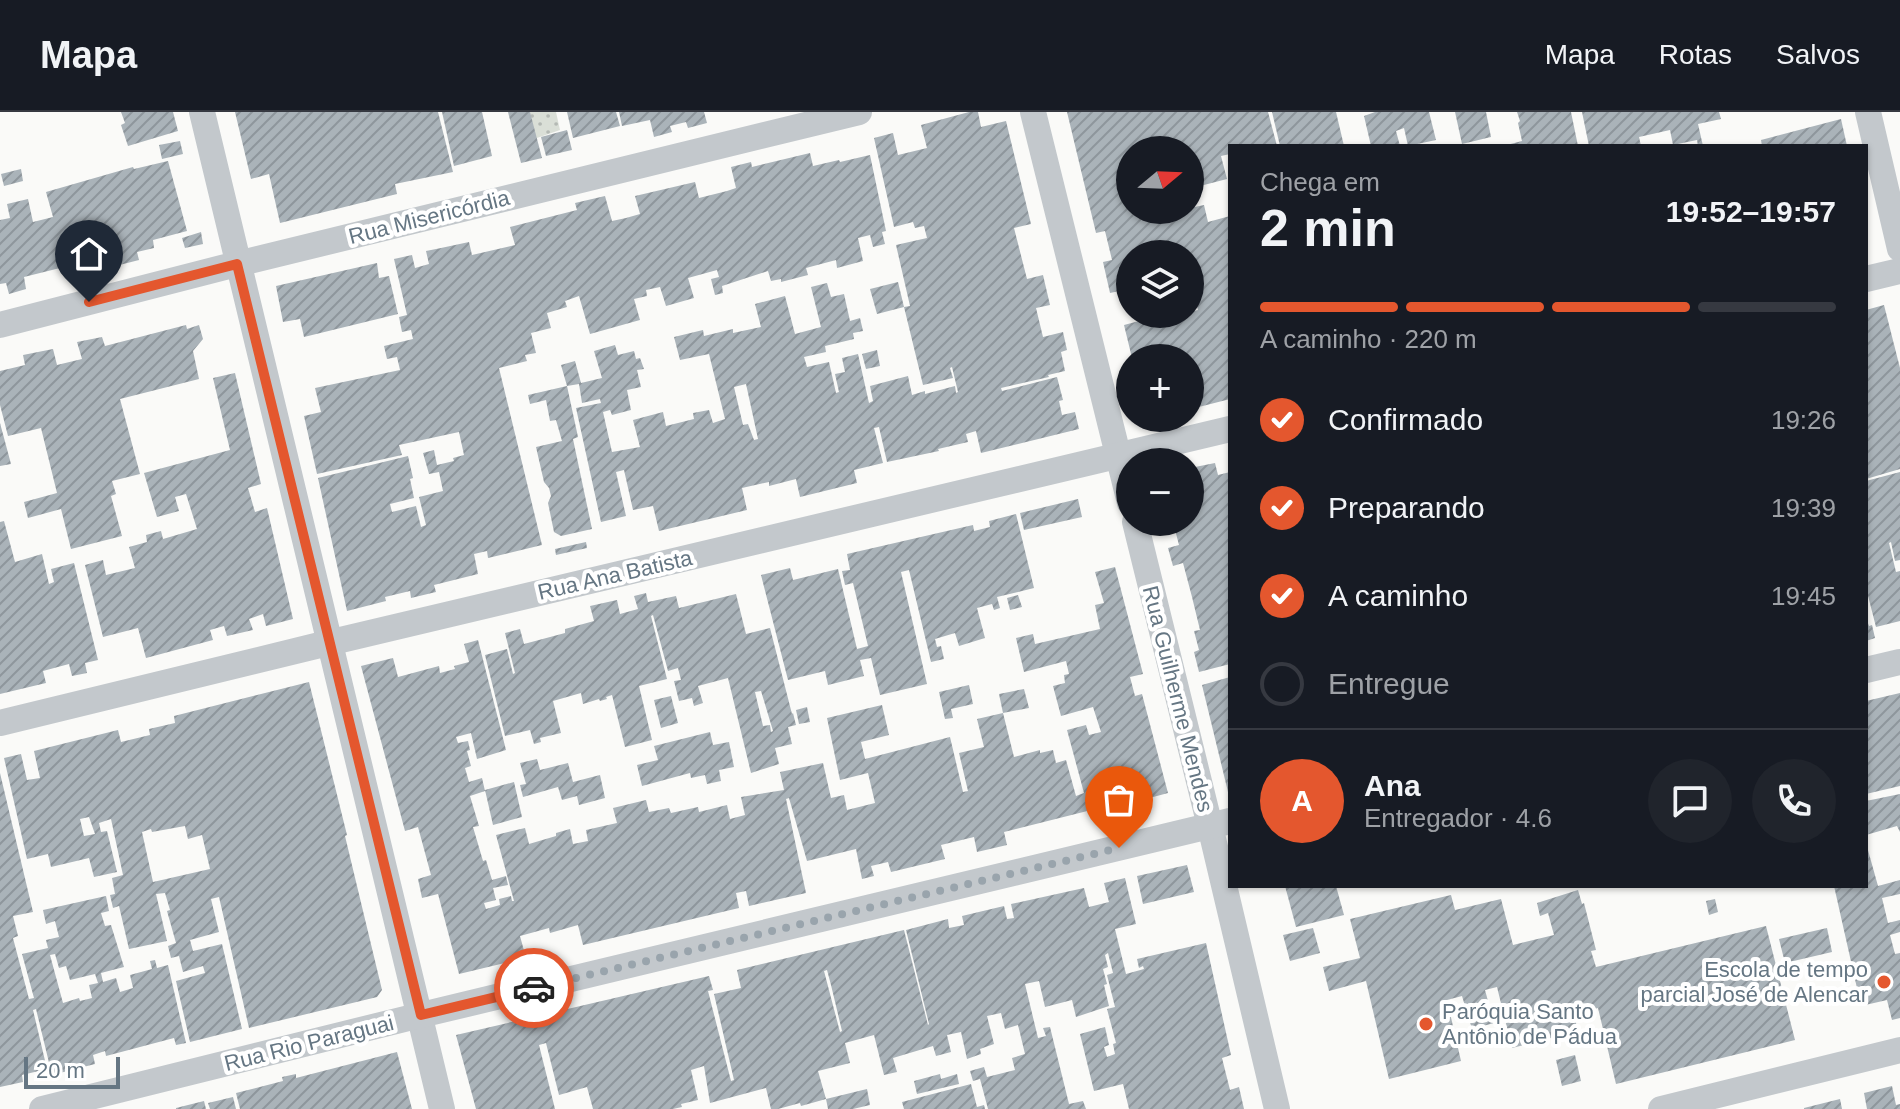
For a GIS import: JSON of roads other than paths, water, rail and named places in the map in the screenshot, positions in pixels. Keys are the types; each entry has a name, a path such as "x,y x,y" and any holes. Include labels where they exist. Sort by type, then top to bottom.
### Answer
{"street":[{"path":"202,112 442,1109"},
{"name":"Rua Misericórdia","path":"0,325 859,112"},
{"path":"1033,112 1116,448"},
{"path":"1868,112 1900,249"},
{"path":"1868,279 1900,271"},
{"name":"Rua Ana Batista","path":"1151,448 1228,429"},
{"name":"Rua Ana Batista","path":"0,723 1116,456"},
{"name":"Rua Guilherme Mendes","path":"1139,536 1220,824 1228,864"},
{"path":"1868,670 1900,662"},
{"name":"Rua Rio Paraguai","path":"42,1109 1220,824"},
{"name":"Rua Guilherme Mendes","path":"1233,888 1277,1109"},
{"path":"1661,1109 1900,1050"}],"place":[{"name":"Escola de tempo parcial José de Alencar","path":"1884,982"},
{"name":"Paróquia Santo Antônio de Pádua","path":"1426,1024"}]}
